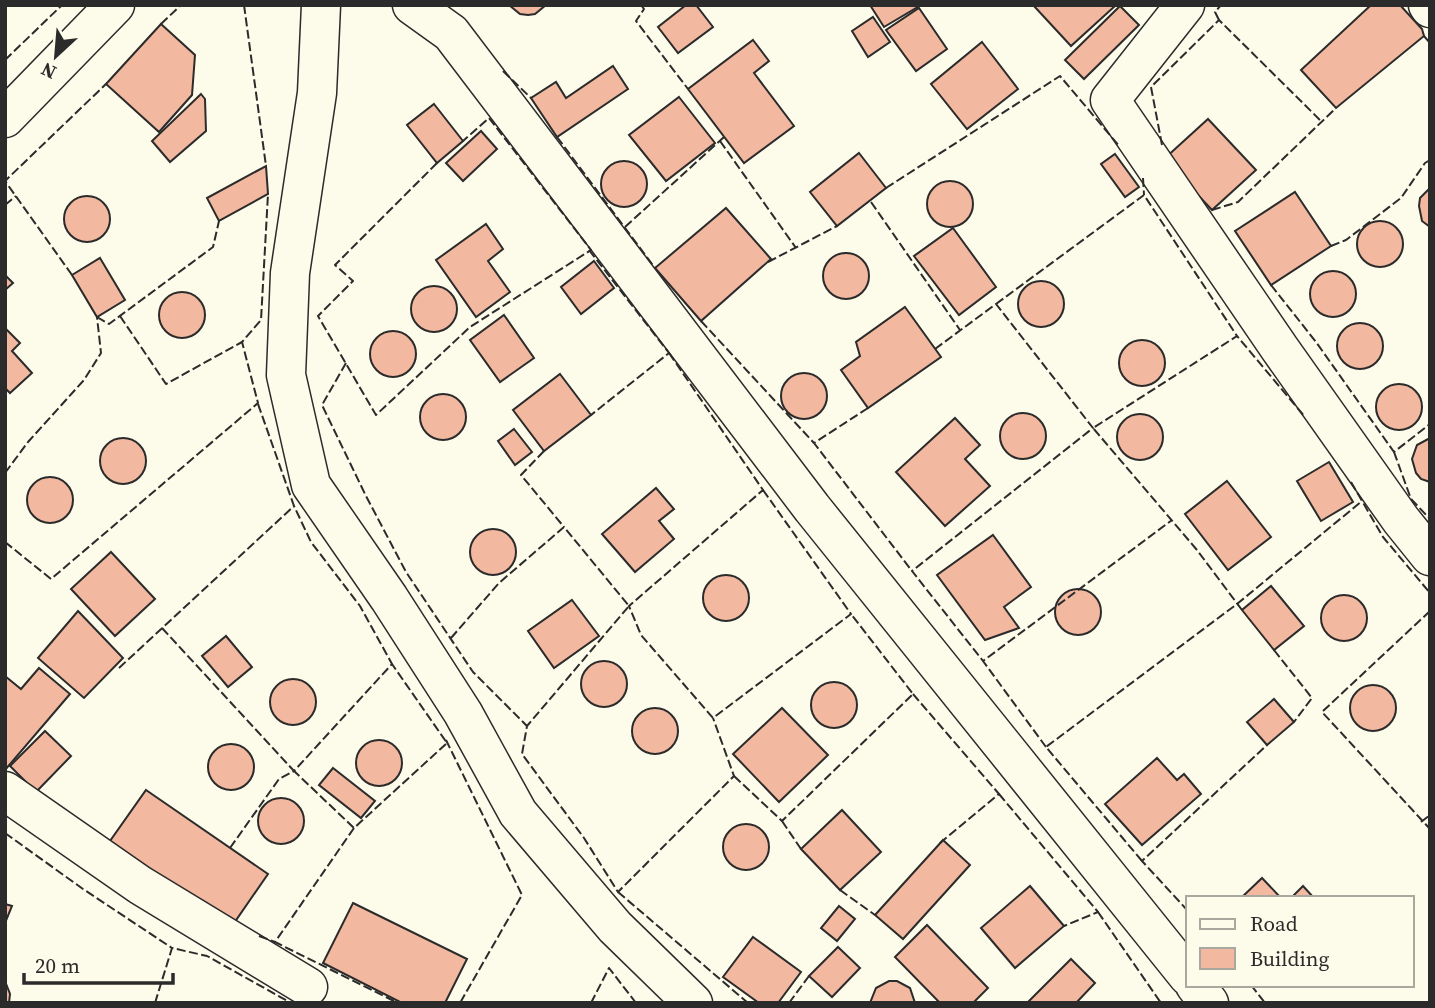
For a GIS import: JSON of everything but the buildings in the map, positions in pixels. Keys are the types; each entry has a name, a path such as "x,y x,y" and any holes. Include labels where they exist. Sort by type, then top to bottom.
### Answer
{"street":[{"path":"5,118 116,5"},
{"path":"321,5 317,93 290,274 286,375 311,485 389,598 463,713 517,813 615,927 693,1003"},
{"path":"412,5 451,33 812,508 1186,974"},
{"path":"1185,5 1110,100 1280,349 1401,520 1430,556"},
{"path":"5,790 140,885 308,987"},
{"path":"1197,987 1209,1003"}],"fence":[{"path":"5,60 62,5"},
{"path":"161,24 181,5"},
{"path":"244,5 266,166"},
{"path":"641,5 644,9 636,21 688,89"},
{"path":"1219,20 1215,12 1221,5"},
{"path":"1162,145 1151,87 1219,20 1322,122"},
{"path":"1424,36 1430,43"},
{"path":"503,71 531,98"},
{"path":"886,188 1060,76 1120,147"},
{"path":"72,275 5,181 106,84"},
{"path":"1212,210 1238,202 1336,108"},
{"path":"437,163 335,265 353,281 318,316 376,415 470,327 591,250 489,118 463,141"},
{"path":"557,137 655,268"},
{"path":"625,227 724,137"},
{"path":"720,141 796,248"},
{"path":"1331,246 1346,240 1401,198 1425,163 1430,160"},
{"path":"1143,178 1144,195"},
{"path":"120,316 166,384 242,342 261,320 268,194"},
{"path":"996,304 1144,195 1237,336"},
{"path":"5,205 16,196"},
{"path":"871,202 960,330"},
{"path":"97,317 109,324 213,247 219,221"},
{"path":"768,262 837,226"},
{"path":"589,250 669,353 591,415"},
{"path":"1271,285 1316,342 1394,452 1430,424"},
{"path":"935,349 996,304 1093,428 912,571 983,661"},
{"path":"5,473 28,442 84,380 101,353 97,317"},
{"path":"701,321 814,443"},
{"path":"1242,610 1197,550 1093,428 1237,336 1305,417"},
{"path":"5,542 51,579 258,403 242,342"},
{"path":"669,353 763,490"},
{"path":"346,363 322,405 366,496 406,572 473,672 527,726"},
{"path":"119,668 294,506 258,404"},
{"path":"868,408 814,443 912,571"},
{"path":"544,451 521,475 564,527"},
{"path":"1394,452 1411,499 1430,519"},
{"path":"1351,482 1383,537 1430,593"},
{"path":"763,490 851,614 713,718 641,635 629,606 763,490"},
{"path":"1142,861 1046,747 1237,604 1362,501"},
{"path":"162,628 294,771 392,664 360,606 311,542 294,506"},
{"path":"1046,747 983,661 1172,520"},
{"path":"451,638 499,583 564,527 629,606 527,726 522,754 584,838 618,892 734,776 713,718"},
{"path":"1430,611 1322,712 1430,829"},
{"path":"734,776 782,821 913,694 851,614"},
{"path":"1274,650 1312,698 1294,722"},
{"path":"230,848 279,779 294,771 354,828 447,743 392,664"},
{"path":"913,694 999,794 940,843"},
{"path":"446,740 522,895 460,1003"},
{"path":"1186,909 1142,861 1267,745"},
{"path":"999,794 1098,912 1064,926"},
{"path":"1421,822 1430,815"},
{"path":"782,821 801,849"},
{"path":"354,828 275,942 398,1003"},
{"path":"5,833 172,948"},
{"path":"840,890 875,915"},
{"path":"618,892 748,1003"},
{"path":"1098,912 1161,1003"},
{"path":"259,936 275,942"},
{"path":"155,1003 172,948 207,956 291,1003"},
{"path":"591,1003 609,968 636,1003"},
{"path":"789,1003 809,976"},
{"path":"1253,987 1265,1003"}]}
